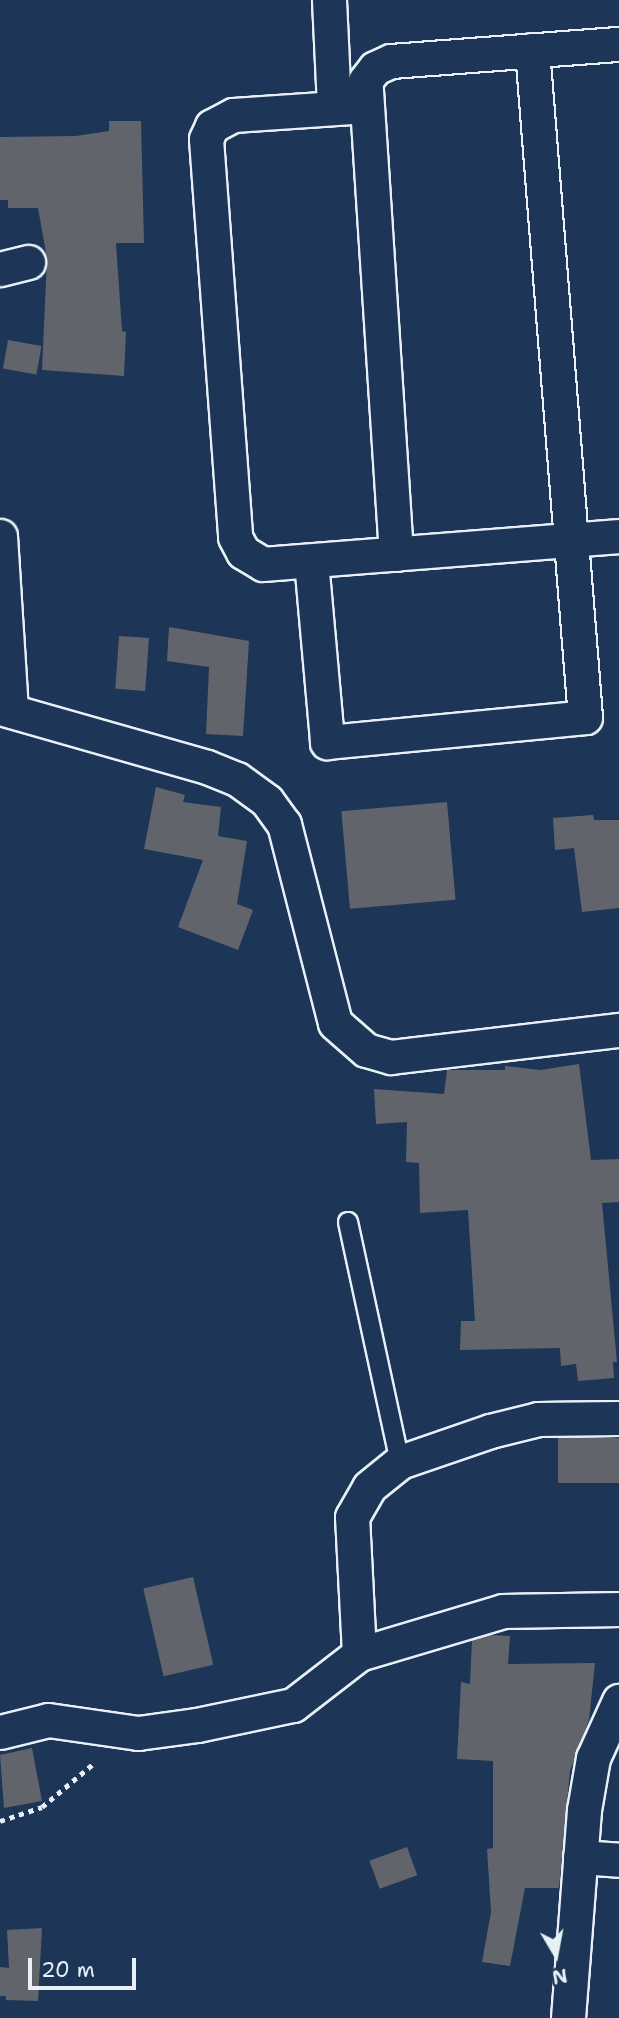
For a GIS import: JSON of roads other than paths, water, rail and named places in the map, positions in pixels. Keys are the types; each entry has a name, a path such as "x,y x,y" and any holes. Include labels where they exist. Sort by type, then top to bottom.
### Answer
{"street":[{"path":"330,0 350,107 396,554"},
{"path":"350,107 375,68 391,61 619,44"},
{"path":"311,561 327,742 585,718 532,50"},
{"path":"350,107 233,115 212,125 206,139 235,537 243,552 263,564 619,536"},
{"path":"0,536 5,709 207,767 237,779 267,801 284,824 335,1023 366,1051 391,1057 619,1030"},
{"path":"359,1654 352,1517 369,1487 400,1462 538,1419 619,1418"},
{"path":"0,1732 48,1720 138,1733 293,1705 359,1654 503,1611 619,1609"},
{"path":"568,2018 580,1857 593,1758 619,1701"},
{"path":"580,1857 619,1860"}],"lane":[{"path":"348,1222 400,1462"}]}
